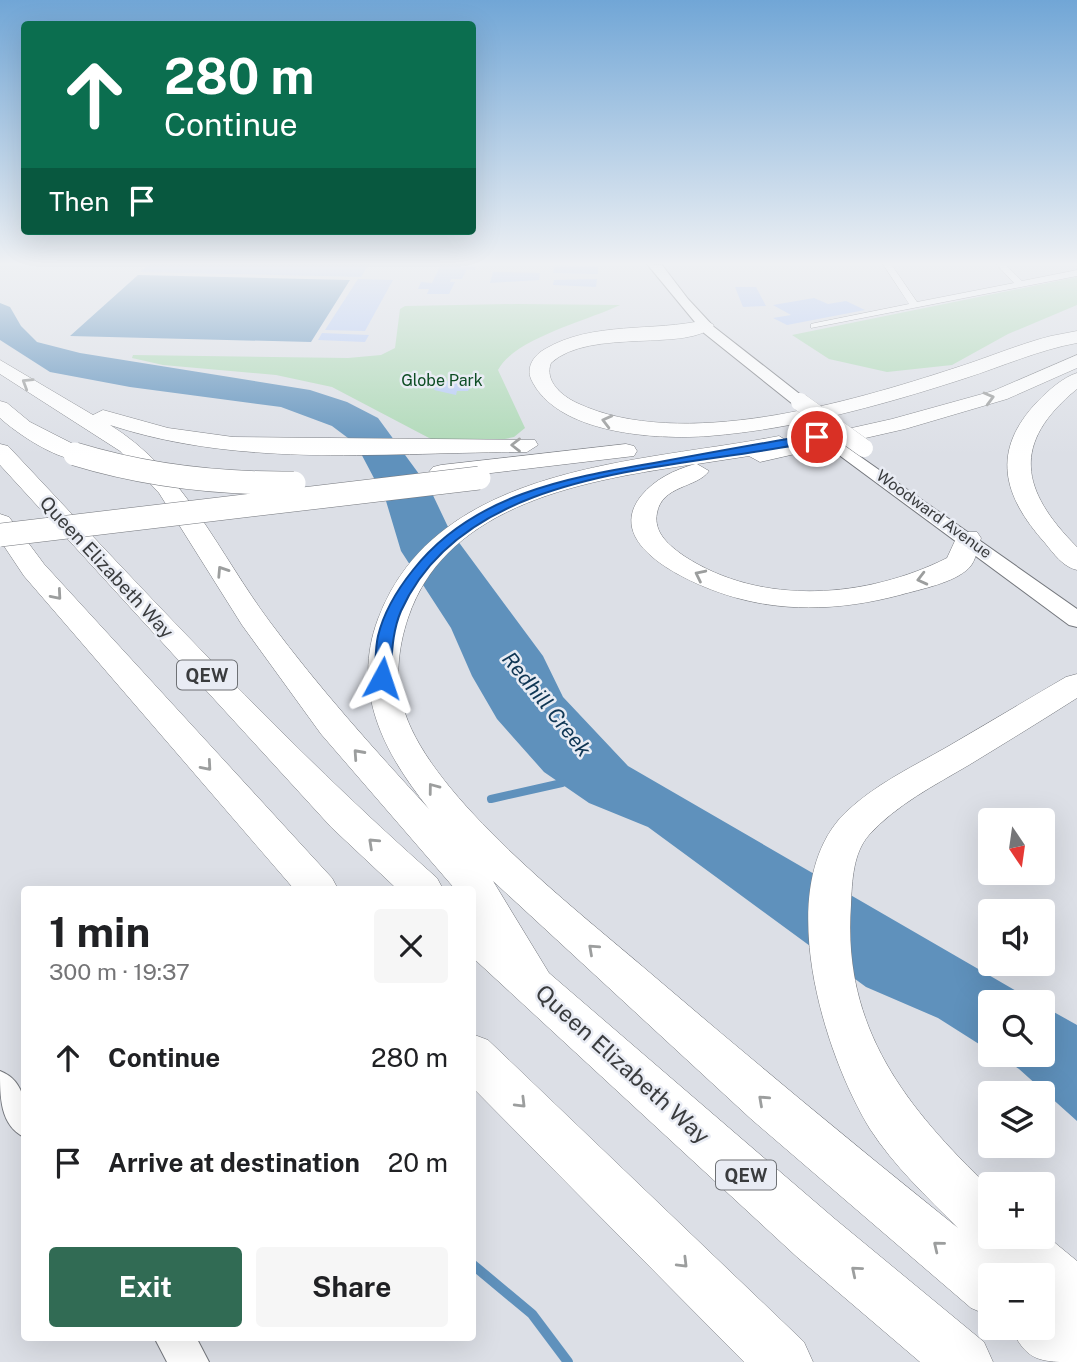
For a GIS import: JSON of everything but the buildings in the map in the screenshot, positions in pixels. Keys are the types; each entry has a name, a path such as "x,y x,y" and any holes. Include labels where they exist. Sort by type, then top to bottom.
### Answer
{"highway":[{"path":"700,328 575,344 549,355 540,365 539,376 554,398 589,416 635,427 692,430 779,419 875,400 1077,339"},
{"path":"0,535 755,435 847,418 961,386 1029,364 1077,339"},
{"path":"968,538 959,563 939,575 862,594 800,601 746,593 694,572 662,552 647,534 645,521 650,496 678,476 727,462 897,425 1000,395 1077,361"},
{"path":"0,366 128,446 169,489 257,625 333,726 476,886"},
{"path":"1077,379 1041,410 1021,440 1016,469 1018,482 1030,507 1077,562"},
{"path":"62,404 148,431 211,443 257,446 618,444 755,435"},
{"path":"0,407 22,427 75,454 144,471 216,482 355,482"},
{"path":"952,408 581,479 511,501 464,526 431,556 407,586 393,612 386,637 382,678 388,712 400,743 436,793 557,918 816,1147 978,1279"},
{"path":"0,524 355,482 472,474 779,443"},
{"name":"Queen Elizabeth Way","path":"0,451 344,817 420,886"},
{"name":"QEW","path":"0,524 34,570 315,886"},
{"path":"0,556 34,570"},
{"path":"978,1212 933,1166 887,1111 856,1049 834,980 828,936 836,859 856,824 905,787 1077,684"},
{"path":"1041,708 1077,695"},
{"path":"476,887 532,982"},
{"name":"Queen Elizabeth Way","path":"476,934 816,1238 964,1362"},
{"path":"476,1059 783,1362"},
{"path":"1020,1249 1077,1297"},
{"path":"1054,1340 1077,1359"}],"main road":[{"name":"Woodward Avenue","path":"700,328 792,403 1077,620"},
{"name":"Woodward Avenue","path":"854,449 1077,600"}],"street":[{"path":"0,1086 21,1117"},
{"path":"176,1341 190,1362"}],"green space":[{"name":"Globe Park","path":"398,328 564,328 520,349 498,370 525,428 514,437 505,439 431,439 332,387 276,375 163,365 132,358 133,355 348,358 381,355 395,348"},
{"path":"829,328 1023,328 952,365 887,372 829,359 792,335"}],"water":[{"name":"Redhill Creek","path":"0,328 23,328 37,342 80,353 310,390 347,402 378,418 430,489 449,529 543,656 563,697 628,766 978,969 978,976 990,976 1015,990 978,990 978,1043 938,1018 866,987 648,827 589,803 544,772 497,719 472,676 451,628 401,551 386,501 356,444 332,426 281,407 130,387 50,372 0,340"},
{"path":"79,328 320,328 311,342 70,336"},
{"path":"1055,1013 1077,1025 1077,1121 1055,1101 1055,1081 1032,1081 1016,1067 1055,1067"}],"waterway":[{"path":"491,799 562,783"},
{"path":"476,1267 532,1314 568,1362"}],"route":[{"path":"382,678 386,637 393,612 407,586 431,556 464,526 511,501 581,479 817,437"}]}
